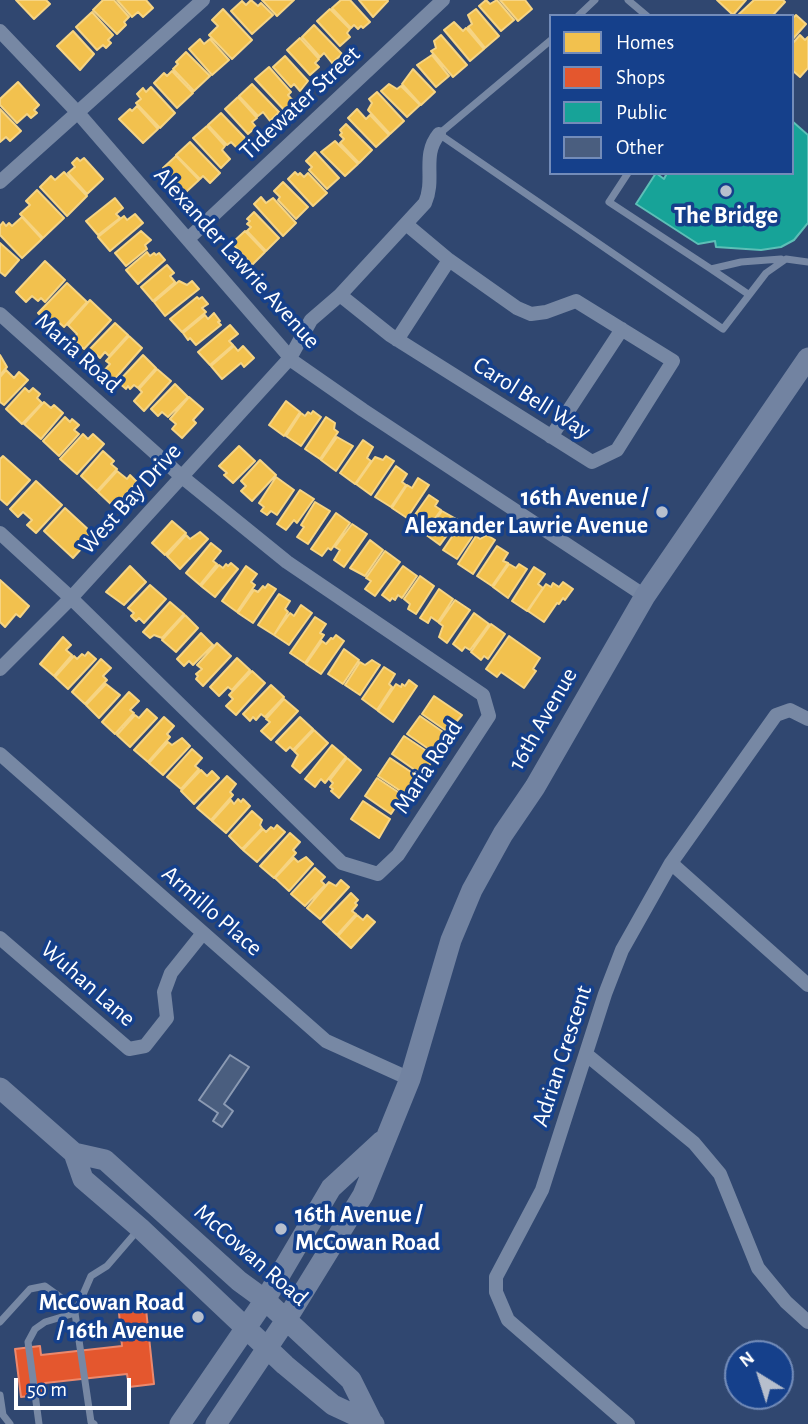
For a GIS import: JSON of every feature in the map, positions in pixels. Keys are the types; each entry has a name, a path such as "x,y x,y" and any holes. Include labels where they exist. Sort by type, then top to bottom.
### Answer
{"main road":[{"name":"16th Avenue","path":"216,1424 286,1320 363,1195 410,1079 448,951 472,890 503,834 535,787 645,596 808,358"},
{"name":"McCowan Road","path":"0,1088 74,1153 105,1160 239,1281 265,1300 351,1380 373,1423"},
{"name":"16th Avenue","path":"180,1424 265,1300 331,1188 386,1138"},
{"name":"McCowan Road","path":"74,1153 83,1179 140,1228 267,1349 333,1405 373,1423"}],"street":[{"path":"0,182 79,114 203,0"},
{"name":"Tidewater Street","path":"188,239 443,0"},
{"name":"Alexander Lawrie Avenue","path":"0,31 79,114 290,358 362,410 645,596"},
{"name":"West Bay Drive","path":"0,669 71,598 290,358 311,320 340,295 425,203 429,194 429,150 439,134"},
{"path":"406,224 449,260 517,308 531,314 546,312 576,301 622,329 551,437"},
{"path":"397,340 449,260"},
{"name":"Carol Bell Way","path":"340,295 397,340 592,462 617,450 673,361 622,329"},
{"name":"Maria Road","path":"0,314 181,476 287,562 483,695 489,716 398,855 378,874 342,863 71,598 0,533"},
{"name":"Adrian Crescent","path":"628,1424 508,1320 496,1292 496,1277 542,1190 622,950 671,863 776,715 790,710 808,719"},
{"name":"Armillo Place","path":"0,754 326,1041 410,1079"},
{"path":"671,863 808,985"},
{"name":"Wuhan Lane","path":"0,938 129,1049 145,1046 167,1018 164,992 171,973 203,933"},
{"path":"586,1055 694,1143 720,1174 758,1268 786,1302 808,1322"}],"lane":[{"path":"580,14 596,0"},
{"path":"628,0 645,14"},
{"path":"549,42 439,134 723,329 765,273 786,258"},
{"path":"627,175 609,202 748,294"},
{"path":"711,269 741,262 786,258 808,262"},
{"path":"94,1424 76,1311 91,1276 107,1266 140,1228"},
{"path":"0,1322 30,1289 45,1286 76,1311"},
{"path":"39,1424 28,1342 35,1329 45,1322 76,1311"},
{"path":"0,1395 3,1415 10,1424"}],"building: Homes":[{"path":"16,0 46,0 50,4 34,19"},
{"path":"103,0 114,0 129,17 124,22 126,25 117,34 93,10"},
{"path":"117,0 146,0 153,8 143,17 138,12 132,17"},
{"path":"251,0 258,6 261,3 273,15 252,34 231,11 242,1 246,5"},
{"path":"262,0 294,0 277,16"},
{"path":"341,0 350,0 370,22 363,28 361,26 358,29 354,25 351,28 332,8"},
{"path":"359,0 387,0 388,1 373,17"},
{"path":"486,0 490,4 497,0 514,20 501,31 479,6"},
{"path":"500,0 525,0 532,9 518,21"},
{"path":"717,0 746,0 732,14"},
{"path":"754,0 785,2 774,14 739,14"},
{"path":"223,9 252,40 232,59 209,35 218,26 212,20"},
{"path":"330,9 350,29 347,33 350,37 340,46 317,21"},
{"path":"476,9 499,36 485,48 468,27 472,24 468,15"},
{"path":"92,12 113,35 106,48 103,45 97,50 76,27"},
{"path":"796,15 806,24 794,38"},
{"path":"454,22 463,31 466,28 484,49 470,61 444,30"},
{"path":"314,25 342,54 332,63 324,53 320,57 302,37"},
{"path":"73,31 94,54 80,70 57,46"},
{"path":"441,35 467,65 453,77 431,51 436,48 434,41"},
{"path":"800,35 805,40 808,37 808,68 800,77 794,72 794,42"},
{"path":"300,38 319,59 315,63 319,67 310,75 287,50"},
{"path":"200,39 204,44 210,39 229,60 212,75 189,49"},
{"path":"186,52 210,76 194,91 173,69"},
{"path":"432,55 449,76 436,87 417,65"},
{"path":"285,56 308,81 300,91 294,84 291,87 273,67"},
{"path":"269,67 291,92 288,95 294,102 285,111 255,79"},
{"path":"413,69 435,92 421,105 402,84"},
{"path":"172,71 193,93 177,108 154,83 164,73 167,76"},
{"path":"18,82 39,105 34,110 37,113 31,118 27,114 17,123 0,105 0,99"},
{"path":"252,84 279,112 270,121 263,112 258,116 239,96"},
{"path":"389,84 397,89 401,86 420,105 407,117 381,91"},
{"path":"151,87 175,113 160,128 136,103 141,99 137,94 143,88 146,92"},
{"path":"377,92 404,121 390,134 368,110 372,103 369,99"},
{"path":"238,97 257,118 252,122 256,127 248,134 225,109"},
{"path":"137,106 158,129 143,143 119,119"},
{"path":"0,109 21,131 10,141 6,137 0,142"},
{"path":"357,109 366,119 370,115 389,135 376,147 348,118"},
{"path":"221,113 246,139 237,148 231,142 227,145 208,125"},
{"path":"346,124 372,150 359,163 340,143 344,139 340,130"},
{"path":"207,126 225,146 222,150 230,159 221,168 193,138"},
{"path":"335,141 358,164 345,176 321,152"},
{"path":"190,142 220,173 210,183 203,176 200,179 176,155"},
{"path":"315,152 339,178 327,189 309,170 312,167 306,161"},
{"path":"176,156 199,180 186,192 163,168"},
{"path":"77,158 80,161 84,158 103,179 87,194 68,173 75,167 72,163"},
{"path":"64,172 87,196 67,216 40,187 51,176 55,180"},
{"path":"295,172 304,177 308,173 327,193 313,206 288,179"},
{"path":"283,182 308,207 296,219 278,200 280,197 274,191"},
{"path":"37,190 64,218 43,238 20,214 30,205 26,201"},
{"path":"261,197 266,203 273,198 296,223 283,236 254,204"},
{"path":"115,198 123,208 116,214 120,218 98,235 86,221"},
{"path":"254,212 279,238 266,251 247,231 251,227 247,224 250,221 247,219"},
{"path":"135,214 143,223 110,251 98,237 124,216 127,220"},
{"path":"22,217 42,239 22,258 0,235 0,226 3,222 6,226 9,223 12,226"},
{"path":"141,231 151,240 145,245 147,249 126,266 115,253"},
{"path":"245,231 265,252 252,265 232,243"},
{"path":"0,243 19,260 5,276 0,272"},
{"path":"147,252 150,256 159,253 165,260 138,284 126,270"},
{"path":"45,261 65,280 45,302 32,296 26,302 16,292"},
{"path":"167,265 174,273 170,276 175,282 153,301 141,287"},
{"path":"179,281 187,285 192,281 199,289 165,316 154,302"},
{"path":"67,283 87,302 64,327 54,318 49,324 38,313"},
{"path":"197,297 202,297 208,304 202,308 206,312 182,332 170,319"},
{"path":"90,300 111,320 84,349 73,339 77,334 68,325"},
{"path":"214,313 221,325 196,345 190,338 188,340 183,333 205,315 208,319"},
{"path":"115,323 128,335 109,356 105,352 100,358 97,355 94,359 87,352"},
{"path":"230,325 238,334 229,341 233,345 210,365 198,352"},
{"path":"129,336 142,348 113,381 103,372 110,364 106,361"},
{"path":"234,346 238,351 243,346 254,358 244,367 241,363 222,379 211,366"},
{"path":"0,355 7,367 0,375"},
{"path":"143,355 156,368 138,388 134,385 126,389 118,382"},
{"path":"157,369 171,381 144,411 134,401 142,392 139,389"},
{"path":"6,370 14,378 19,372 28,380 4,405 0,402 0,377"},
{"path":"175,384 188,397 168,417 162,412 158,416 151,409"},
{"path":"25,388 29,392 33,388 40,394 37,398 42,403 22,424 6,409"},
{"path":"189,397 203,409 193,420 196,423 182,438 172,429 176,424 170,419"},
{"path":"286,401 300,412 284,436 269,425"},
{"path":"44,402 51,408 54,405 63,413 41,439 24,424"},
{"path":"313,411 321,417 301,446 286,436 301,413 305,416"},
{"path":"65,417 79,425 74,430 79,434 59,456 43,441"},
{"path":"326,417 335,423 334,429 338,432 320,459 305,449"},
{"path":"83,434 88,439 93,434 104,444 77,474 60,459"},
{"path":"337,437 353,446 336,471 321,460"},
{"path":"363,440 373,447 367,458 371,461 355,484 340,473"},
{"path":"239,446 255,461 233,483 219,466"},
{"path":"103,451 114,461 111,464 117,469 97,491 81,476"},
{"path":"3,456 30,480 7,505 0,499 0,459"},
{"path":"386,456 394,461 371,495 356,484 375,457 383,460"},
{"path":"260,460 276,475 252,501 241,491 246,486 241,481"},
{"path":"396,466 407,474 402,482 406,485 391,507 375,497"},
{"path":"117,471 127,479 130,475 137,482 114,507 98,492"},
{"path":"276,477 294,490 277,515 271,511 267,515 261,511 264,507 259,503"},
{"path":"418,478 429,485 407,518 392,508 407,485 412,488"},
{"path":"36,481 62,505 36,533 27,525 32,520 23,512 18,517 10,509"},
{"path":"300,490 314,499 297,523 294,520 286,530 277,524"},
{"path":"429,495 438,501 435,506 441,510 424,534 409,523"},
{"path":"315,502 330,511 308,544 297,537"},
{"path":"65,508 91,532 79,545 82,548 73,558 44,531"},
{"path":"442,511 458,520 440,545 425,534"},
{"path":"336,513 350,523 331,550 328,548 322,556 311,549"},
{"path":"172,521 186,533 165,555 152,543"},
{"path":"352,524 367,534 344,567 334,560 340,550 335,547"},
{"path":"460,525 472,537 457,559 443,550"},
{"path":"200,532 208,539 180,569 167,556 186,535 190,539"},
{"path":"487,535 495,540 473,574 458,564 476,536 480,539"},
{"path":"370,540 383,550 365,576 350,568"},
{"path":"211,543 221,551 213,561 217,564 200,585 186,573"},
{"path":"497,546 508,553 503,561 508,563 492,586 477,576"},
{"path":"385,551 400,562 375,596 365,589 371,581 366,578"},
{"path":"231,563 238,569 215,597 201,586 219,565 223,568"},
{"path":"509,564 516,568 519,564 527,569 508,598 493,587"},
{"path":"130,566 146,582 124,605 106,592"},
{"path":"246,566 257,574 251,582 255,585 237,612 222,601"},
{"path":"403,566 417,576 402,598 398,595 395,600 392,598 390,601 382,595"},
{"path":"534,567 545,574 538,584 543,588 527,611 512,601"},
{"path":"420,576 434,586 416,614 408,609 410,604 404,599"},
{"path":"0,580 29,606 20,617 16,614 5,627 0,622"},
{"path":"563,582 573,589 565,600 563,598 557,603 544,622 528,611 546,584 551,587 553,583 559,587"},
{"path":"268,584 276,589 253,623 238,613 254,590 258,592"},
{"path":"150,585 166,599 144,623 139,618 136,621 131,616 134,613 128,608"},
{"path":"439,589 453,599 438,622 431,617 428,623 420,618"},
{"path":"279,594 290,601 285,609 288,612 274,635 258,625"},
{"path":"455,600 470,610 447,643 439,637 443,626 439,623"},
{"path":"170,602 184,614 162,638 154,635 150,638 143,632"},
{"path":"301,605 312,613 289,645 274,635 290,613 294,616"},
{"path":"474,613 489,624 470,650 465,647 462,651 453,644"},
{"path":"185,615 198,628 176,652 162,640"},
{"path":"315,617 326,624 320,633 324,635 305,663 290,653"},
{"path":"491,624 505,634 488,659 484,656 481,660 471,652"},
{"path":"201,633 213,645 193,665 189,661 184,666 177,659"},
{"path":"336,635 344,641 321,674 306,664 322,641 326,644"},
{"path":"509,636 540,658 533,669 536,671 524,688 501,672 497,677 486,669"},
{"path":"63,637 71,645 66,650 72,655 54,676 40,664"},
{"path":"217,643 231,656 203,686 196,679 196,674 202,669 197,665"},
{"path":"344,649 359,660 343,684 328,674"},
{"path":"88,652 96,659 68,689 55,677 74,656 77,659"},
{"path":"237,658 250,670 232,690 228,687 219,696 210,687"},
{"path":"101,659 111,668 103,676 107,680 85,704 72,692"},
{"path":"372,660 380,665 360,695 345,685 360,662 365,665"},
{"path":"384,667 395,674 389,684 392,687 377,710 362,699"},
{"path":"252,671 265,683 236,715 226,706 233,699 229,695"},
{"path":"409,680 417,686 393,722 378,711 396,684 405,686"},
{"path":"106,684 120,695 99,718 86,705"},
{"path":"271,685 284,697 265,717 261,714 256,720 253,717 250,721 243,714"},
{"path":"129,692 139,701 130,710 134,713 115,734 102,722"},
{"path":"434,696 462,715 448,732 422,714"},
{"path":"284,699 298,711 271,740 261,731 270,722 266,719"},
{"path":"147,709 157,718 130,747 117,735 135,715 139,718"},
{"path":"420,716 446,734 441,740 445,743 441,749 437,746 433,752 407,734"},
{"path":"164,717 174,726 167,734 170,737 148,762 134,750"},
{"path":"300,717 313,729 293,750 290,747 286,751 276,742"},
{"path":"314,730 328,743 300,773 292,766 298,755 294,751"},
{"path":"404,736 431,754 427,760 431,763 422,775 392,754"},
{"path":"182,738 190,746 163,775 149,763 168,742 172,745"},
{"path":"332,745 346,757 325,783 321,779 315,787 305,779"},
{"path":"192,749 202,758 195,766 199,769 181,789 167,777"},
{"path":"347,758 361,770 339,798 331,791 333,783 330,780"},
{"path":"390,758 420,778 412,790 409,789 405,794 378,776"},
{"path":"201,770 207,776 212,771 219,778 194,804 181,791"},
{"path":"227,776 236,784 230,792 233,795 211,820 197,808"},
{"path":"377,778 404,796 399,811 395,808 391,814 365,796"},
{"path":"238,799 241,802 243,799 250,806 226,833 212,821 231,800 234,804"},
{"path":"363,801 390,819 379,838 351,819"},
{"path":"252,811 262,820 262,828 242,849 229,836"},
{"path":"277,825 285,832 257,862 243,850 263,829 266,832"},
{"path":"290,833 300,842 293,850 296,853 274,878 260,866"},
{"path":"306,857 313,864 289,891 275,878 294,858 298,862"},
{"path":"315,868 325,877 321,881 325,885 305,906 291,894"},
{"path":"341,880 349,887 320,919 307,908 329,882 336,886"},
{"path":"351,893 358,900 352,911 356,914 337,935 323,922"},
{"path":"357,915 363,920 367,915 375,922 351,948 338,936"}],"building: Shops":[{"path":"146,1309 154,1384 129,1387 127,1374 45,1383 46,1394 21,1397 15,1349 40,1346 41,1355 122,1346 119,1313"}],"building: Public":[{"name":"The Bridge","path":"794,123 808,135 808,223 794,240 781,247 761,250 716,247 715,241 698,244 636,204 655,175 664,179 666,175 794,175"}],"building: Other":[{"path":"230,1055 249,1067 224,1104 233,1111 222,1127 213,1121 218,1113 199,1100"}],"place":[{"name":"The Bridge","path":"726,191"},
{"name":"16th Avenue / Alexander Lawrie Avenue","path":"662,512"},
{"name":"16th Avenue / McCowan Road","path":"281,1229"},
{"name":"McCowan Road / 16th Avenue","path":"198,1317"}]}
